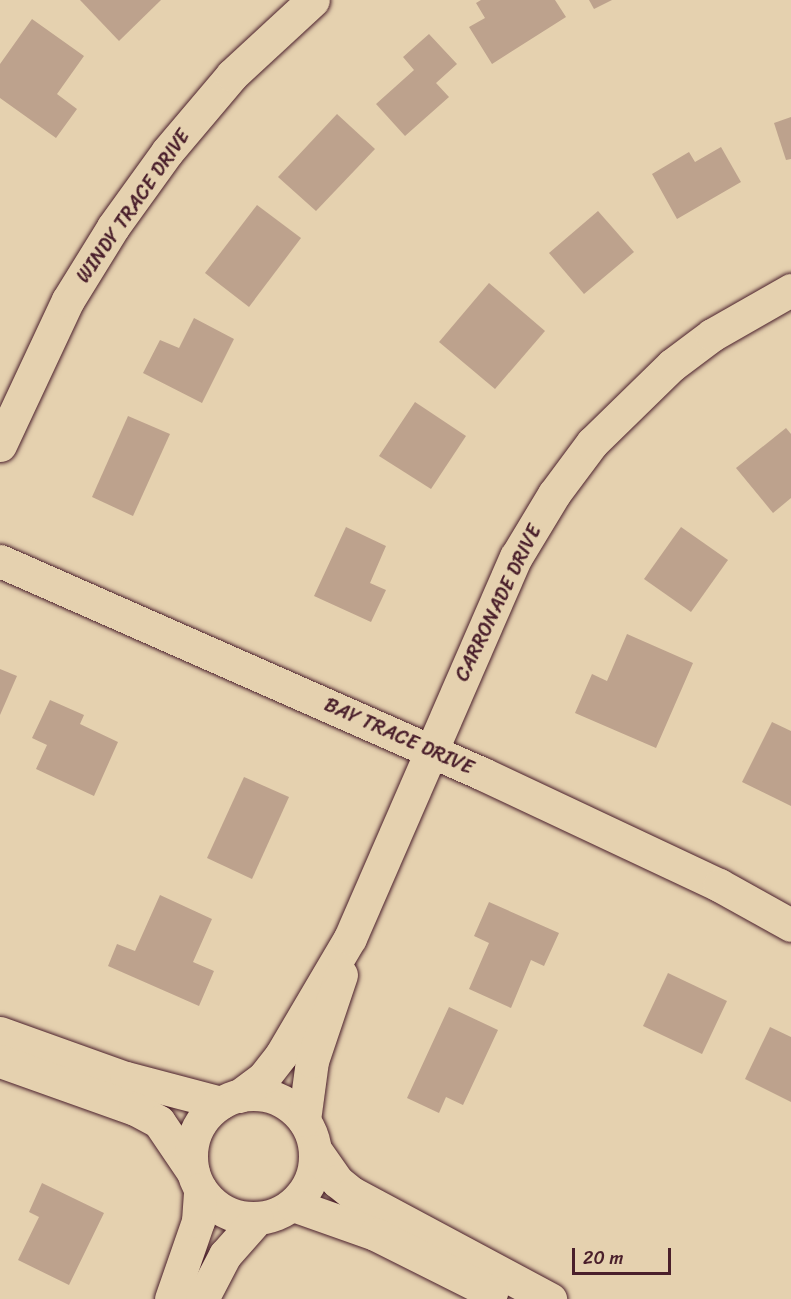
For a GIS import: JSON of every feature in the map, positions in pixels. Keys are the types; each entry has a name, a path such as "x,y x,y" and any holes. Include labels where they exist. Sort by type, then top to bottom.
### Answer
{"street":[{"name":"WINDY TRACE DRIVE","path":"0,445 68,300 113,227 166,152 232,75 313,0"},
{"name":"CARRONADE DRIVE","path":"230,1100 264,1077 281,1055 350,938 429,750 516,557 554,494 592,443 680,359 712,335 791,290"},
{"name":"BAY TRACE DRIVE","path":"0,561 429,750 719,885 791,925"},
{"name":"CARRONADE DRIVE","path":"304,1120 312,1061 327,1024 350,938"},
{"path":"0,1033 126,1078 230,1100 275,1098 304,1120 316,1151 337,1181 352,1193 550,1299"},
{"path":"0,1061 135,1109 159,1122 196,1180 226,1212 256,1219 276,1215 293,1205 306,1190 314,1172 316,1151"},
{"path":"171,1299 198,1221 196,1133 230,1100"},
{"path":"293,1205 375,1234 504,1299"},
{"path":"202,1299 225,1255 256,1219"}],"building":[{"path":"80,0 161,0 119,41"},
{"path":"481,0 555,0 566,17 492,64 469,27 485,18 476,3"},
{"path":"589,0 612,0 594,9"},
{"path":"32,19 84,56 57,94 77,109 56,138 0,98 0,64"},
{"path":"429,34 457,64 436,83 449,97 405,136 376,104 414,70 403,57"},
{"path":"337,114 375,149 316,211 278,177"},
{"path":"791,117 791,159 786,160 774,123"},
{"path":"721,147 741,182 677,219 652,174 689,152 695,162"},
{"path":"257,205 301,238 249,307 205,273"},
{"path":"598,211 634,252 584,294 549,253"},
{"path":"489,283 545,331 495,389 439,342"},
{"path":"194,318 234,339 202,403 143,373 160,340 179,348"},
{"path":"415,402 466,436 431,489 379,456"},
{"path":"128,416 170,434 133,516 92,497"},
{"path":"786,428 791,434 791,498 773,513 736,468"},
{"path":"346,527 386,546 370,583 386,590 371,622 314,596"},
{"path":"681,527 728,560 691,612 644,579"},
{"path":"627,634 693,663 656,748 575,713 592,674 607,681"},
{"path":"0,669 17,676 0,715"},
{"path":"50,700 84,715 80,724 118,742 94,796 36,769 47,745 32,738"},
{"path":"772,722 791,731 791,806 742,782"},
{"path":"244,777 289,797 252,879 207,858"},
{"path":"160,895 212,919 193,962 214,971 199,1006 108,966 117,944 135,951"},
{"path":"489,902 559,933 544,966 531,960 511,1008 469,989 489,943 474,936"},
{"path":"668,973 727,1001 702,1054 643,1026"},
{"path":"449,1007 498,1030 463,1105 446,1097 439,1113 407,1098"},
{"path":"770,1027 791,1037 791,1102 745,1079"},
{"path":"42,1183 104,1213 69,1285 18,1260 39,1217 29,1212"}]}
